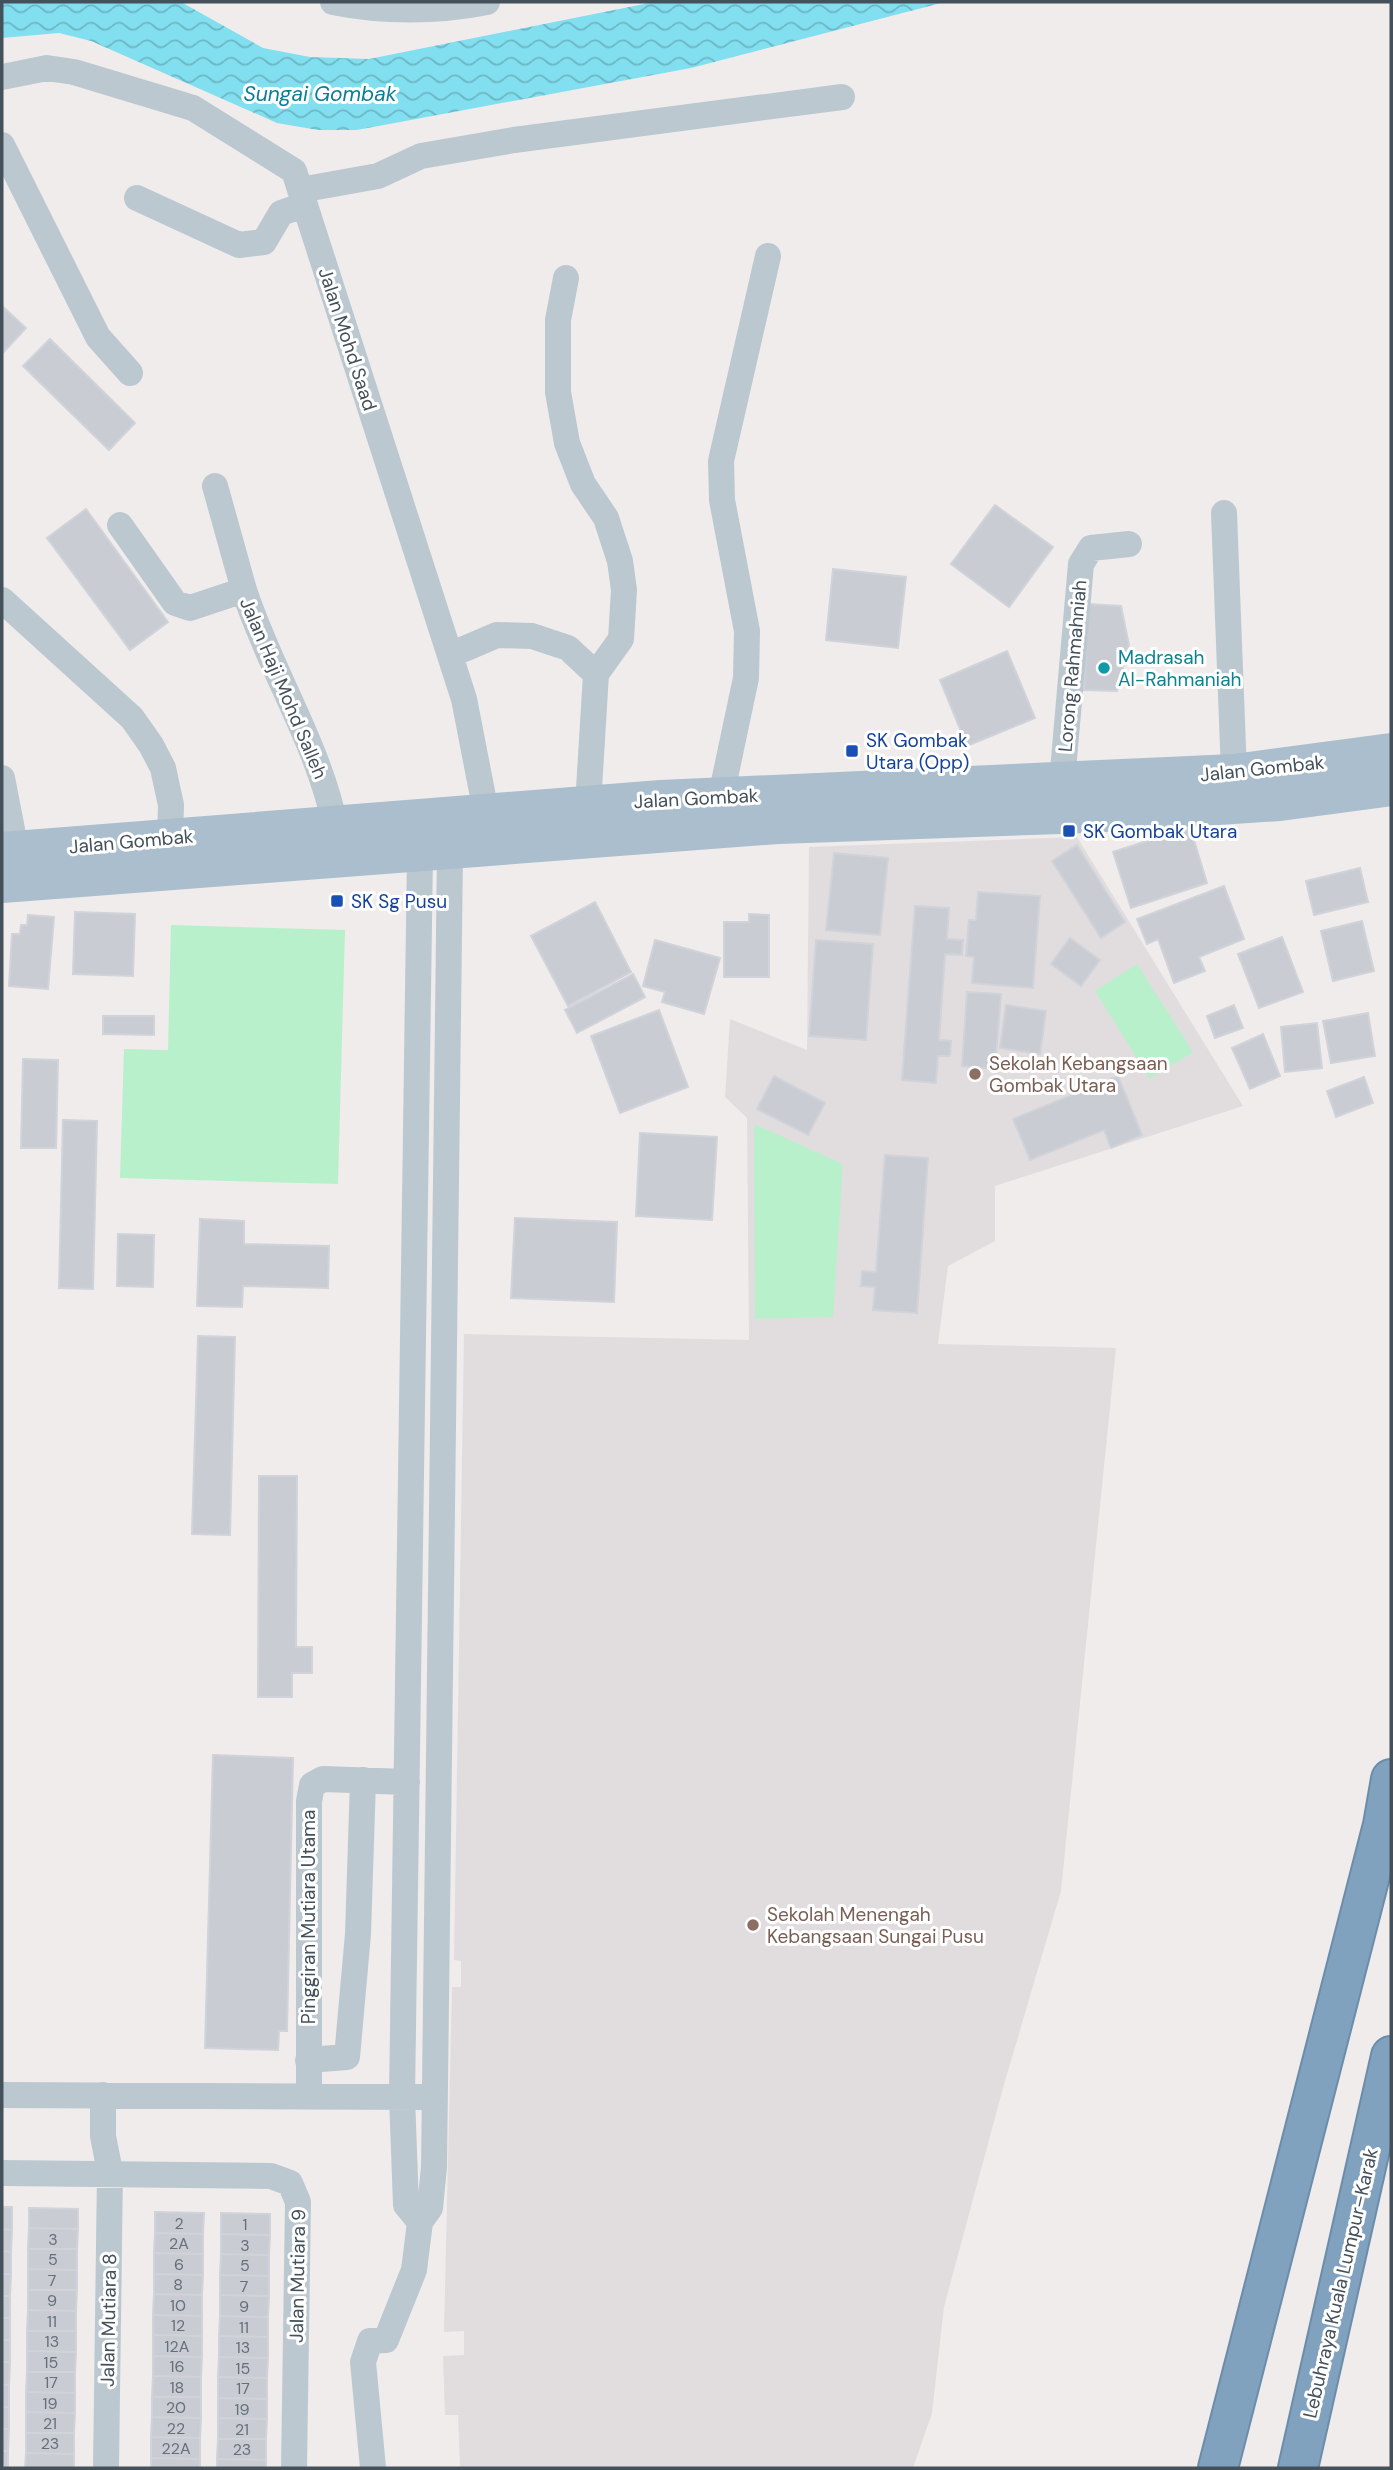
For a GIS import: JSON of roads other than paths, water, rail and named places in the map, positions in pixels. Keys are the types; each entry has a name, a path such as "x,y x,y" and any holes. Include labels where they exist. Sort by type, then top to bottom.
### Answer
{"highway":[{"path":"1218,2468 1384,1825 1391,1779"},
{"name":"Lebuhraya Kuala Lumpur–Karak","path":"1297,2468 1391,2056"}],"main road":[{"name":"Jalan Gombak","path":"7,862 170,838 486,812 721,796 1234,773 1391,752"},
{"name":"Jalan Gombak","path":"7,862 435,853 778,825 1089,814 1280,802 1391,787"}],"street":[{"path":"332,2 397,9 487,2"},
{"name":"Jalan Mohd Saad","path":"2,77 47,68 74,72 193,108 294,171 464,699 486,812"},
{"path":"137,198 239,245 251,245 264,242 281,213 302,197 378,176 421,156 514,140 842,97"},
{"path":"2,145 98,337 130,373"},
{"path":"721,796 746,678 747,631 722,500 721,461 768,256"},
{"path":"566,278 558,320 558,392 567,443 583,484 606,518 620,561 624,590 621,639 596,674 588,805"},
{"path":"215,486 244,590"},
{"path":"1224,513 1234,773"},
{"name":"Jalan Haji Mohd Salleh","path":"120,525 176,603 190,608 244,590 255,626 327,788 335,825"},
{"name":"Lorong Rahmahniah","path":"1062,782 1081,564 1091,548 1129,544"},
{"path":"2,600 132,718 163,768 170,805 170,838"},
{"path":"450,655 497,635 532,636 568,648 596,674"},
{"path":"2,778 7,862"},
{"path":"420,2222 407,2205 402,2097 409,1610 435,853"},
{"path":"373,2468 363,2362 370,2341 386,2340 414,2270 420,2222 430,2208 436,2097 442,1612 435,853"},
{"path":"409,1610 442,1612"},
{"name":"Pinggiran Mutiara Utama","path":"309,2096 309,1801 312,1785 323,1779 407,1782"},
{"path":"308,2060 347,2057 358,1934 363,1780"},
{"path":"2,2095 436,2097"},
{"name":"Jalan Mutiara 8","path":"106,2468 110,2172 103,2136 112,2096"},
{"path":"2,2173 110,2172"},
{"name":"Jalan Mutiara 9","path":"110,2172 278,2176 294,2188 298,2202 294,2468"}],"water":[{"name":"Sungai Gombak","path":"2,2 181,2 263,48 310,57 369,59 654,2 945,2 691,68 357,130 318,130 277,123 91,41 59,33 2,38"}],"place":[{"name":"Madrasah Al-Rahmaniah","path":"1104,668"},
{"name":"SK Gombak Utara (Opp)","path":"852,751"},
{"name":"SK Gombak Utara","path":"1069,831"},
{"name":"SK Sg Pusu","path":"337,901"},
{"name":"Sekolah Kebangsaan Gombak Utara","path":"975,1074"},
{"name":"Sekolah Menengah Kebangsaan Sungai Pusu","path":"753,1925"}]}
